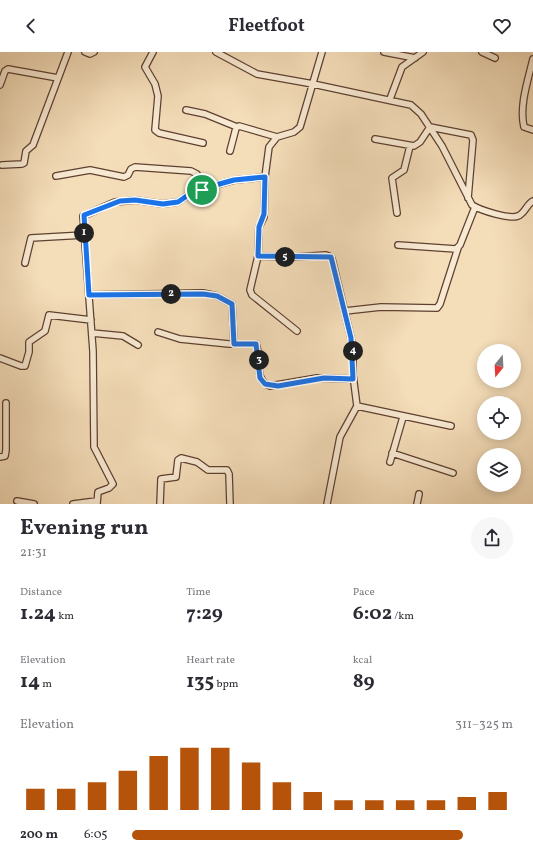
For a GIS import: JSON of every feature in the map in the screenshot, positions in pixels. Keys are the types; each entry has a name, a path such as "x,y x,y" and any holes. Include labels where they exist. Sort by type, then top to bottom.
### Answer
{"street":[{"path":"2,165 22,164 24,162 26,151 33,145 68,52"},
{"path":"84,52 90,54 94,52"},
{"path":"153,52 145,67 155,84 158,96 155,130 160,133 203,143"},
{"path":"216,52 257,74 390,99 411,105 420,114 447,155 468,198 475,207 511,218 520,215 533,201"},
{"path":"186,110 205,114 237,127 241,126 277,137 294,132 300,127 322,52"},
{"path":"384,52 415,58"},
{"path":"390,99 402,67 423,52"},
{"path":"482,52 495,58"},
{"path":"533,59 526,89 523,120 524,127 533,130"},
{"path":"0,85 4,71 8,69 58,78"},
{"path":"230,151 237,127"},
{"path":"375,139 410,146 418,144 430,128"},
{"path":"430,128 465,133 472,137 468,198"},
{"path":"277,137 269,147 265,177 264,214 259,227 258,256 250,293 296,331"},
{"path":"397,213 392,178 404,170 410,146"},
{"path":"56,176 90,170 124,177 128,175 131,169 135,167 191,170 196,172 202,190"},
{"path":"73,504 96,502 98,492 110,488 113,484 111,477 97,455 94,446 92,333 84,235 84,215 115,202 135,200 166,204 181,201 189,193 234,180 265,177"},
{"path":"345,311 381,307 438,308 458,248 475,207"},
{"path":"25,263 31,238 84,235"},
{"path":"398,245 453,249 458,248"},
{"path":"258,256 331,257 345,311 352,348 353,379 357,406 340,437 327,504"},
{"path":"89,295 203,294 217,296 232,304 234,344"},
{"path":"0,358 25,366 29,352 29,342 46,329 49,315 91,320"},
{"path":"158,332 180,339 234,344 256,344 260,378 265,384 270,386 317,378 353,379"},
{"path":"92,333 123,336 138,345"},
{"path":"0,457 5,456 6,450 3,415 6,404"},
{"path":"357,406 451,426"},
{"path":"390,462 403,417"},
{"path":"392,453 453,472"},
{"path":"160,504 161,479 176,476 178,460 181,458 197,462 208,470 227,470 229,474 230,504"},
{"path":"418,504 419,494"},
{"path":"17,501 34,504"}],"route":[{"path":"265,177 264,217 259,224 258,256 295,257 326,255 331,257 351,338 353,379 317,378 278,386 270,386 265,384 260,378 258,348 256,344 234,344 233,306 227,300 212,294 89,295 82,219 84,215 120,201 135,200 157,204 178,202 183,200 189,193 202,190 234,180 265,177"}]}
